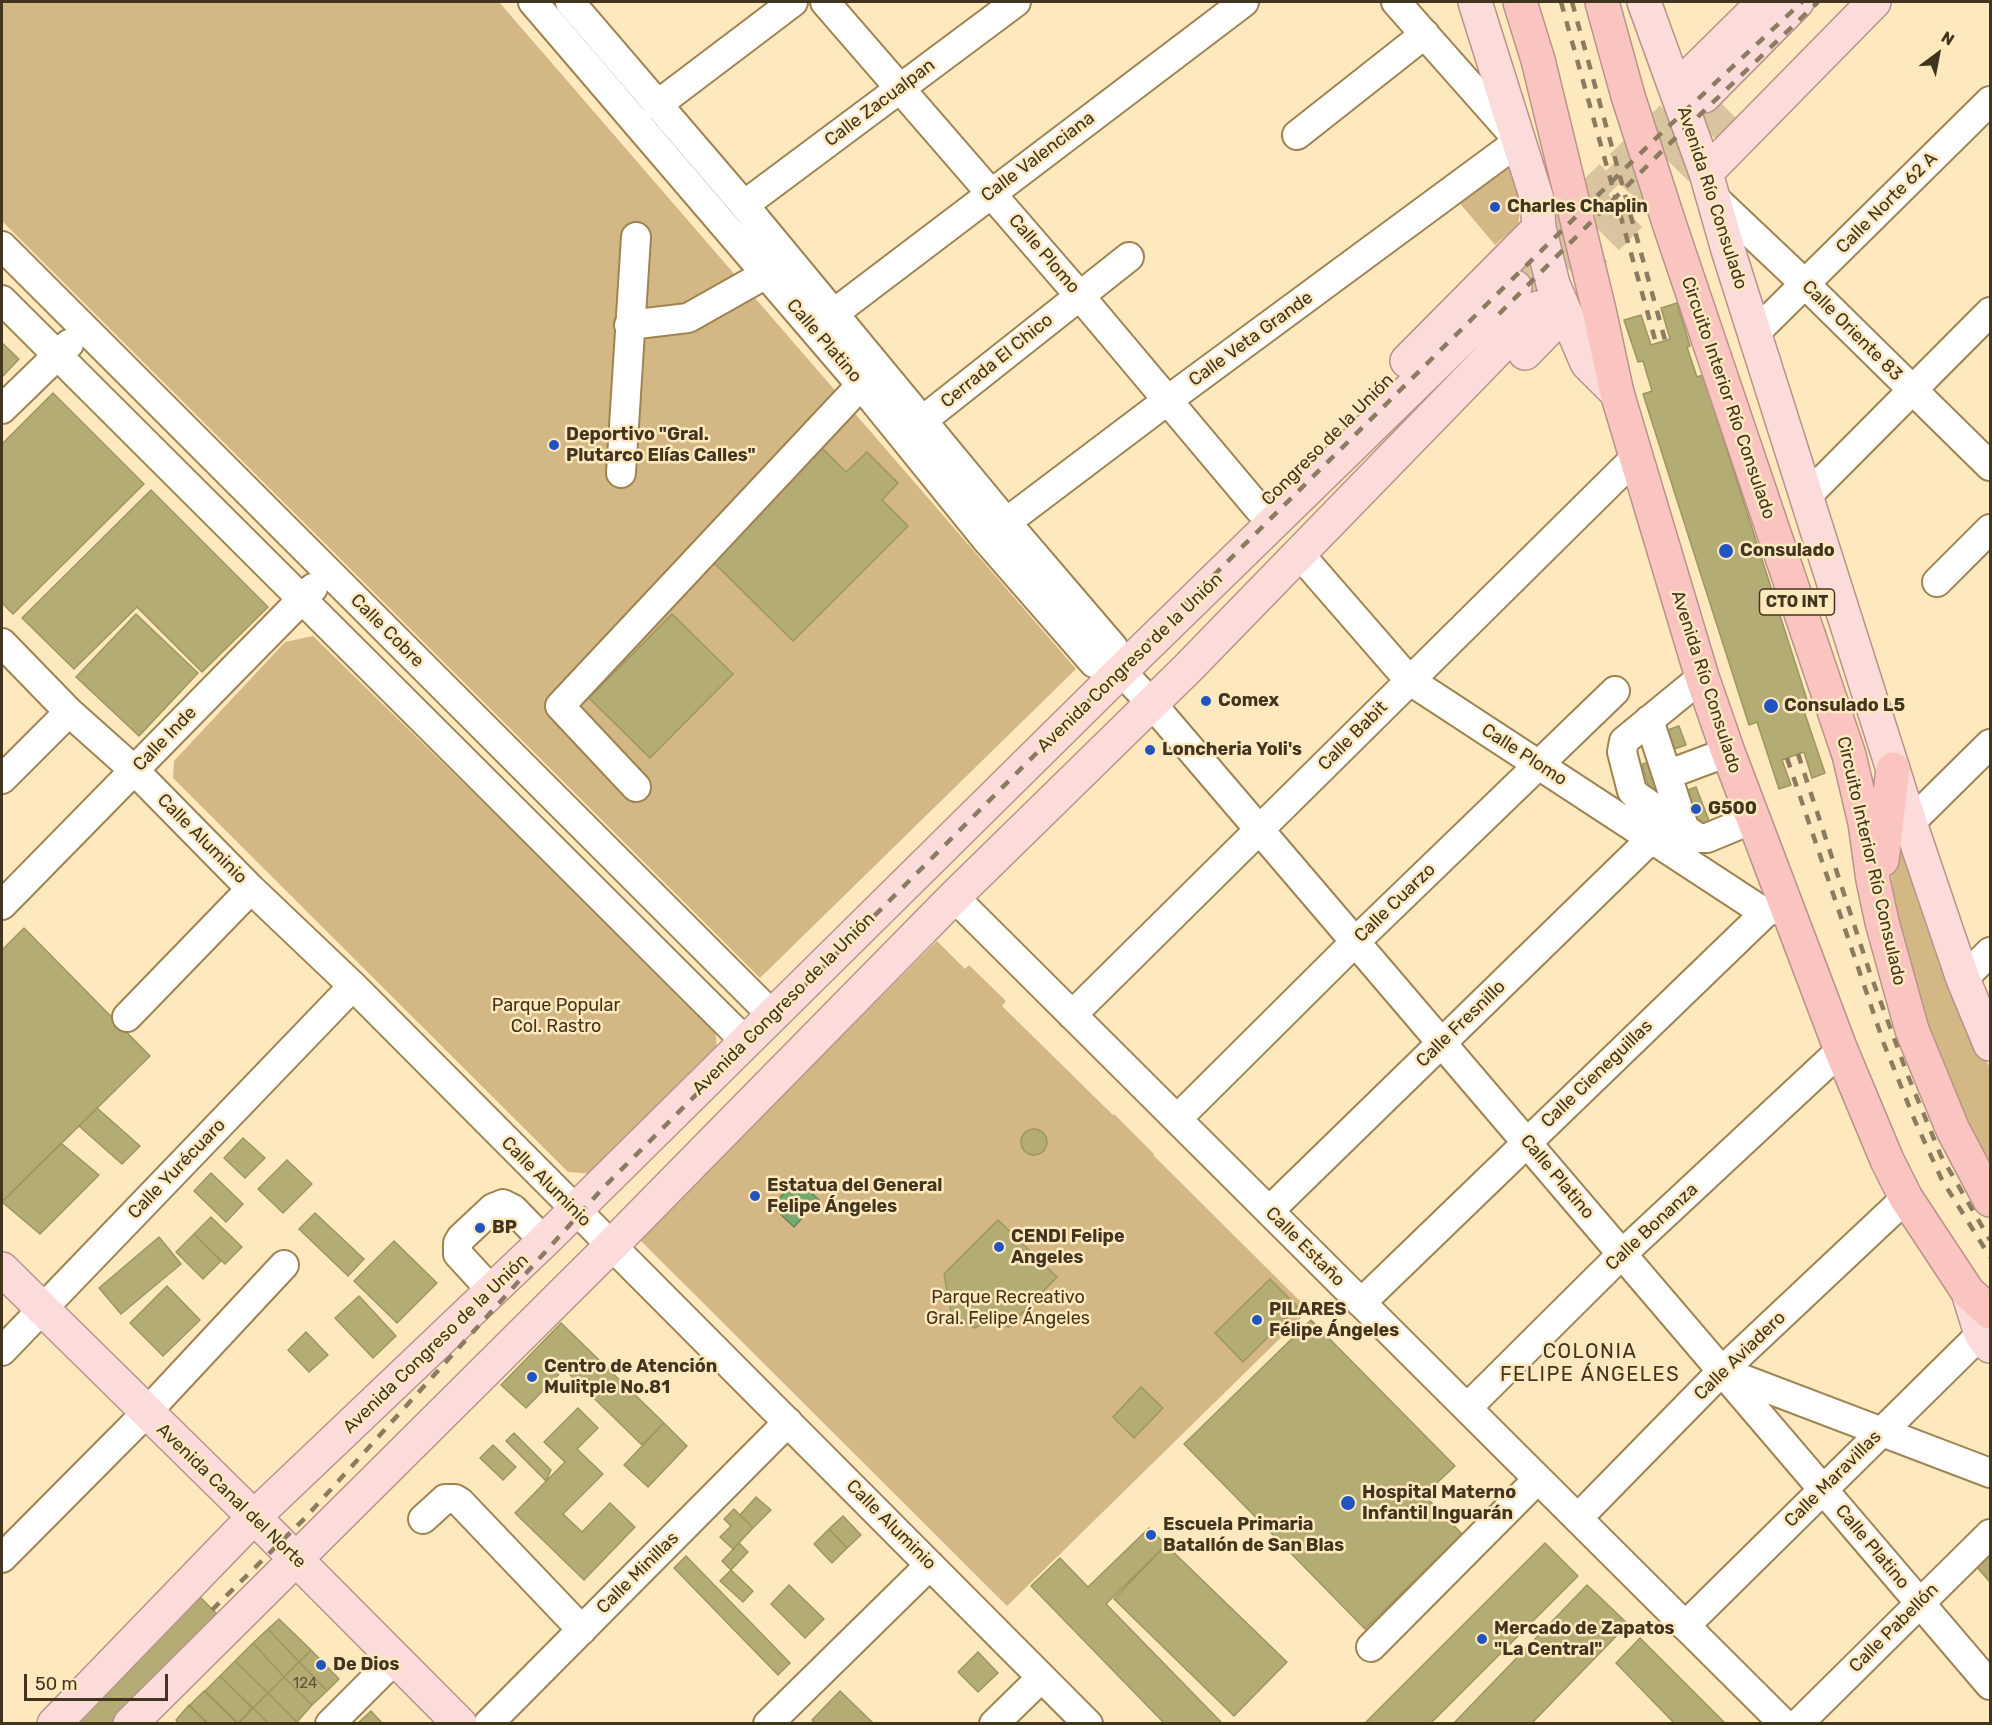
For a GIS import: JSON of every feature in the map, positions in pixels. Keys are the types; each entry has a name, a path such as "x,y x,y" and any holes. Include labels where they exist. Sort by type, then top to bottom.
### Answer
{"highway":[{"path":"1520,2 1538,60 1617,393"},
{"name":"Circuito Interior Río Consulado","path":"1602,2 1628,96 1661,198 1849,755 1865,823 1882,922 1912,1030 1934,1087 1973,1171 1990,1200"},
{"name":"Avenida Río Consulado","path":"1617,393 1702,677 1753,819 1776,909 1906,1198 1983,1321"},
{"path":"1882,922 1882,852 1893,769"}],"main road":[{"name":"Avenida Río Consulado","path":"1475,2 1537,199 1539,228 1553,284 1530,296 1587,363 1617,393"},
{"name":"Avenida Río Consulado","path":"1644,2 1692,91 1709,185 1755,333 1910,823 1963,980 1990,1040"},
{"path":"1692,91 1764,2"},
{"path":"1692,91 1797,2"},
{"path":"1732,114 1846,2"},
{"path":"1709,185 1874,2"},
{"name":"Congreso de la Unión","path":"1117,659 1260,509 1539,228"},
{"path":"1188,668 1205,662 1223,650 1309,565 1530,296"},
{"path":"130,1724 294,1558 610,1246 954,897 1188,668 1530,296"},
{"name":"Avenida Congreso de la Unión","path":"54,1724 254,1517 544,1241 773,1016 1117,659 1530,296"},
{"name":"Avenida Canal del Norte","path":"2,1269 460,1724"}],"street":[{"name":"Calle Platino","path":"533,2 861,384 1117,659 1152,704 1990,1685"},
{"name":"Calle Platino","path":"572,2 923,420 995,530"},
{"path":"657,105 793,2"},
{"name":"Calle Plomo","path":"825,2 1079,295 1260,509"},
{"name":"Calle Zacualpan","path":"744,205 1016,2"},
{"name":"Calle Valenciana","path":"833,314 1244,2"},
{"path":"1396,2 1519,141"},
{"path":"1692,91 1783,2"},
{"path":"1297,135 1425,34"},
{"name":"Calle Norte 62 A","path":"1755,333 1990,101"},
{"name":"Calle Veta Grande","path":"995,530 1519,141"},
{"name":"Calle Oriente 83","path":"1709,185 1805,284 1990,466"},
{"path":"621,473 636,237"},
{"name":"Calle Cobre","path":"2,246 773,1016"},
{"name":"Cerrada El Chico","path":"923,420 1128,257"},
{"path":"629,325 688,318 766,274"},
{"path":"2,300 746,1042"},
{"path":"1807,496 1990,312"},
{"path":"2,409 86,328"},
{"path":"636,787 560,706 861,384"},
{"name":"Calle Babit","path":"1072,1015 1635,458"},
{"path":"1936,582 1990,529"},
{"name":"Calle Plomo","path":"1309,565 1409,680 1652,838 1776,909"},
{"name":"Calle Inde","path":"2,902 329,572"},
{"name":"Calle Aluminio","path":"6,655 134,770 251,889 353,986 1088,1724"},
{"path":"1702,677 1627,737 1622,746 1631,788 1637,796 1685,830 1702,839 1753,819"},
{"name":"Calle Cuarzo","path":"1177,1119 1355,942 1615,691"},
{"path":"2,778 69,712"},
{"path":"1649,720 1685,830"},
{"path":"1910,823 1990,744"},
{"path":"1668,774 1728,752"},
{"name":"Calle Fresnillo","path":"1269,1211 1652,838"},
{"path":"127,1017 251,889"},
{"name":"Calle Estaño","path":"954,897 1784,1724"},
{"name":"Calle Cieneguillas","path":"1362,1303 1527,1142 1776,909"},
{"path":"1963,980 1990,952"},
{"name":"Calle Yurécuaro","path":"2,1351 353,986"},
{"name":"Calle Bonanza","path":"1467,1408 1623,1254 1841,1050"},
{"name":"Calle Aviadero","path":"1578,1518 1722,1371 1906,1198"},
{"path":"492,1291 458,1254 458,1243 461,1238 493,1208 503,1204 513,1209 544,1241"},
{"path":"2,1558 146,1413 284,1265"},
{"name":"Calle Maravillas","path":"1685,1626 1881,1432 1983,1321"},
{"path":"1722,1371 1990,1473"},
{"name":"Calle Minillas","path":"488,1724 788,1422"},
{"path":"1371,1647 1538,1479"},
{"path":"423,1519 445,1499 455,1499 460,1502 582,1630"},
{"name":"Calle Pabellón","path":"1798,1724 1990,1534"},
{"path":"768,1724 930,1565"},
{"path":"330,1724 396,1658"},
{"path":"994,1724 1041,1678"}],"green space":[{"name":"Deportivo \"Gral. Plutarco Elías Calles\"","path":"2,2 499,2 1076,669 760,978 4,223 2,220"},
{"path":"1510,157 1522,198 1518,225 1495,245 1458,201"},
{"name":"Parque Popular Col. Rastro","path":"313,636 715,1029 717,1048 593,1174 568,1172 173,778 174,761 285,642"},
{"path":"1896,827 1976,1040 1990,1068 1990,1173 1941,1077 1890,894"},
{"name":"Parque Recreativo Gral. Felipe Ángeles","path":"937,941 965,969 969,965 1006,1001 1002,1006 1114,1114 1309,1310 1007,1606 638,1238"}],"shaded area":[{"path":"797,1179 819,1200 794,1227 772,1206"}],"building":[{"path":"1677,303 1690,346 1687,347 1697,377 1703,375 1809,706 1803,708 1825,773 1812,778 1804,752 1782,760 1791,785 1779,789 1757,722 1749,725 1643,394 1652,391 1643,361 1638,362 1624,320 1641,315 1651,345 1670,339 1661,308"},
{"path":"2,343 19,359 2,377"},
{"path":"53,393 144,484 13,614 2,603 2,444"},
{"path":"822,448 846,472 867,452 898,483 882,500 908,526 793,641 710,559"},
{"path":"151,490 268,607 202,672 137,607 74,669 22,618"},
{"path":"136,614 198,673 139,736 76,677"},
{"path":"672,614 733,674 650,758 589,698"},
{"path":"1679,726 1686,745 1668,751 1662,732"},
{"name":"G500","path":"1658,760 1669,797 1653,802 1642,764"},
{"name":"G500","path":"1696,787 1711,826 1695,832 1680,793"},
{"path":"24,928 150,1056 2,1202 2,950"},
{"path":"97,1108 140,1146 122,1164 79,1126"},
{"path":"1034,1129 1043,1133 1047,1142 1043,1151 1034,1155 1025,1151 1021,1142 1025,1133"},
{"path":"243,1138 265,1158 245,1178 224,1158"},
{"path":"61,1143 99,1175 40,1234 2,1202"},
{"path":"287,1160 312,1184 283,1213 258,1189"},
{"path":"211,1173 243,1204 226,1222 194,1191"},
{"path":"315,1213 364,1259 348,1276 299,1229"},
{"path":"211,1217 242,1247 225,1264 194,1234"},
{"name":"CENDI Felipe Angeles","path":"998,1220 1057,1277 1009,1327 988,1322 974,1328 951,1312 944,1274"},
{"path":"194,1234 221,1261 203,1279 176,1252"},
{"path":"159,1237 181,1264 121,1314 99,1288"},
{"path":"394,1241 437,1283 397,1323 354,1281"},
{"name":"PILARES Félipe Ángeles","path":"1270,1279 1298,1307 1243,1362 1215,1333"},
{"path":"167,1286 200,1320 163,1356 130,1323"},
{"path":"359,1296 396,1336 373,1358 335,1318"},
{"name":"Hospital Materno Infantil Inguarán","path":"1311,1320 1455,1466 1424,1495 1462,1534 1365,1629 1184,1444"},
{"name":"Centro de Atención Mulitple No.81","path":"561,1323 664,1423 642,1445 564,1369 526,1408 501,1385"},
{"path":"306,1332 328,1355 309,1372 288,1350"},
{"path":"1141,1387 1163,1408 1134,1438 1113,1417"},
{"path":"578,1408 598,1428 577,1449 603,1474 563,1514 582,1532 610,1503 635,1527 584,1580 515,1513 565,1462 544,1442"},
{"path":"664,1423 687,1446 648,1487 624,1465"},
{"path":"514,1433 551,1470 546,1481 506,1441"},
{"path":"493,1445 516,1467 503,1480 480,1458"},
{"path":"756,1497 771,1510 753,1528 740,1515"},
{"path":"734,1509 753,1528 733,1549 720,1537 731,1526 724,1519"},
{"path":"843,1516 861,1535 847,1548 829,1529"},
{"name":"Escuela Primaria Batallón de San Blas","path":"1149,1528 1166,1545 1106,1604 1221,1722 1220,1724 1165,1724 1031,1586 1060,1558 1088,1587"},
{"path":"829,1529 847,1548 832,1563 814,1544"},
{"path":"739,1543 748,1552 731,1570 722,1561"},
{"name":"Mercado de Zapatos \"La Central\"","path":"1545,1543 1578,1576 1430,1724 1364,1724"},
{"path":"1166,1545 1287,1662 1234,1716 1114,1599"},
{"path":"1990,1552 1990,1582 1976,1566"},
{"path":"686,1556 790,1663 778,1675 674,1568"},
{"path":"731,1570 753,1591 743,1602 720,1581"},
{"path":"789,1585 824,1619 805,1638 771,1604"},
{"path":"1587,1585 1628,1624 1531,1724 1453,1724"},
{"path":"201,1598 218,1615 122,1724 60,1724 163,1621"},
{"path":"279,1619 311,1650 299,1662 268,1629"},
{"path":"268,1629 299,1662 284,1677 253,1643"},
{"path":"1640,1638 1726,1724 1675,1724 1616,1663"},
{"path":"253,1643 284,1677 268,1693 235,1661"},
{"path":"311,1650 339,1679 327,1691 299,1662"},
{"path":"978,1652 998,1673 978,1692 958,1672"},
{"path":"235,1661 268,1693 253,1708 220,1676"},
{"path":"299,1662 327,1691 312,1705 284,1677"},
{"path":"220,1676 252,1708 238,1723 205,1691"},
{"path":"284,1677 312,1705 297,1722 268,1693"},
{"path":"204,1691 236,1724 208,1724 189,1706"},
{"path":"840,1691 874,1724 816,1724 812,1720"},
{"path":"268,1693 297,1722 296,1724 269,1724 253,1708"},
{"path":"189,1705 209,1724 179,1724 176,1720"},
{"path":"253,1708 269,1724 239,1723"},
{"path":"371,1711 383,1724 357,1724"}],"tunnel":[{"path":"1529,252 1696,90"},
{"path":"1515,287 1703,96"},
{"path":"1538,308 1732,114"}],"railway":[{"path":"1561,2 1656,343"},
{"path":"1572,2 1665,340"},
{"path":"212,1610 305,1518 603,1188 1488,303 1654,140 1802,2"},
{"path":"1499,314 1664,149 1818,2"},
{"path":"1798,754 1870,973 1908,1076 1941,1156 1990,1240"},
{"path":"1787,758 1884,1044 1915,1121 1942,1180 1990,1257"}],"place":[{"name":"Charles Chaplin","path":"1495,207"},
{"name":"Deportivo \"Gral. Plutarco Elías Calles\"","path":"554,445"},
{"name":"Consulado","path":"1726,551"},
{"name":"Comex","path":"1206,701"},
{"name":"Consulado L5","path":"1771,706"},
{"name":"Loncheria Yoli's","path":"1150,750"},
{"name":"G500","path":"1696,809"},
{"name":"Estatua del General Felipe Ángeles","path":"755,1196"},
{"name":"BP","path":"480,1228"},
{"name":"CENDI Felipe Angeles","path":"999,1247"},
{"name":"PILARES Félipe Ángeles","path":"1257,1320"},
{"name":"Centro de Atención Mulitple No.81","path":"532,1377"},
{"name":"Hospital Materno Infantil Inguarán","path":"1348,1503"},
{"name":"Escuela Primaria Batallón de San Blas","path":"1151,1535"},
{"name":"Mercado de Zapatos \"La Central\"","path":"1482,1639"},
{"name":"De Dios","path":"321,1665"}],"district":[{"name":"COLONIA FELIPE ÁNGELES","path":"1590,1364"}]}
